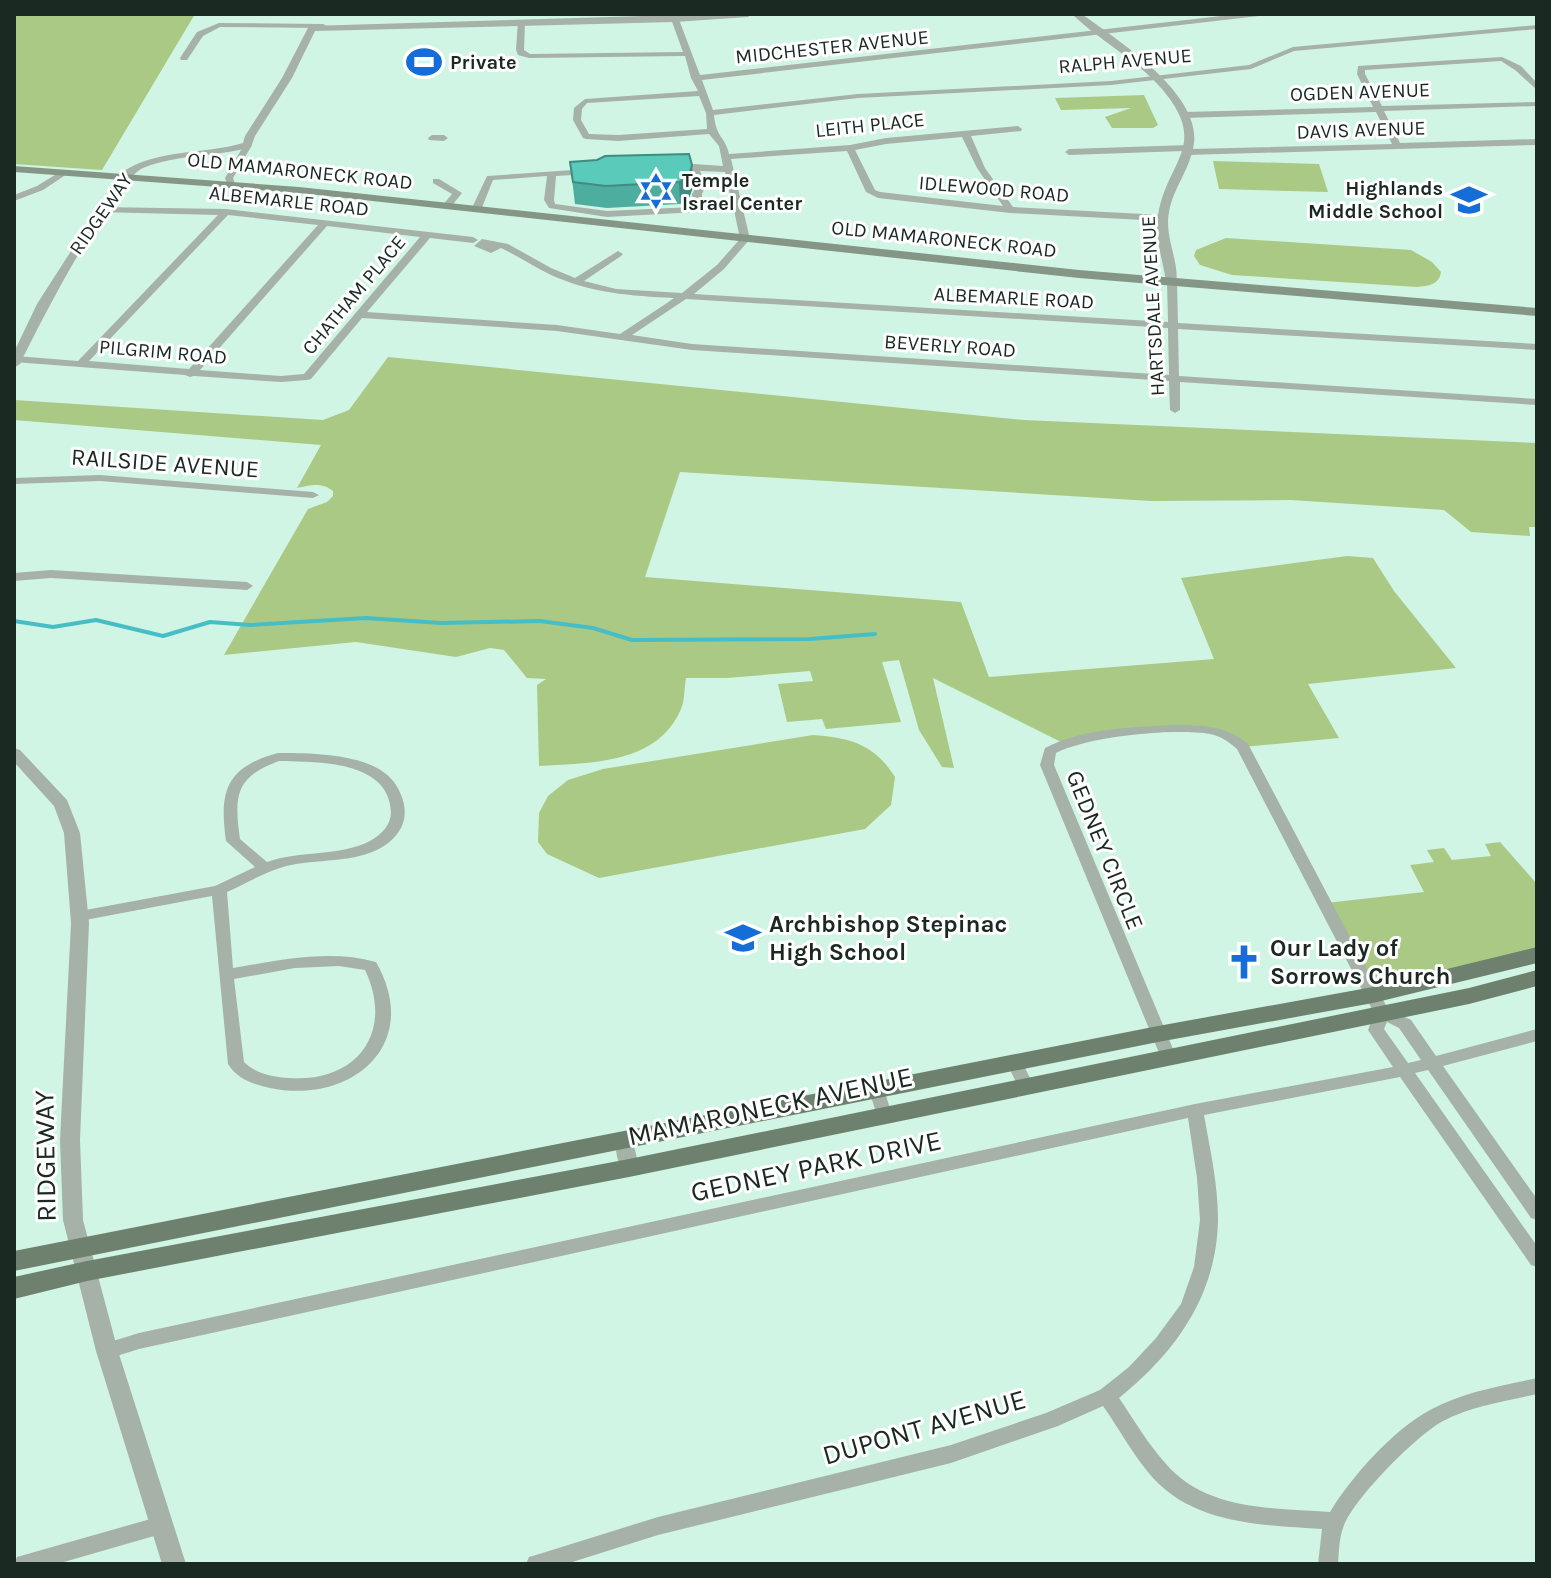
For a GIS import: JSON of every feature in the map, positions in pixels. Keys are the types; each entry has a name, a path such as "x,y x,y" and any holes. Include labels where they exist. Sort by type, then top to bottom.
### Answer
{"main road":[{"name":"OLD MAMARONECK ROAD","path":"14,169 231,184 1172,282 1537,312"},
{"name":"MAMARONECK AVENUE","path":"14,1261 83,1260 629,1168 1168,1056 1378,1004 1537,955"},
{"name":"MAMARONECK AVENUE","path":"14,1288 83,1260 877,1090 1158,1034 1378,1004 1537,978"}],"street":[{"path":"184,58 200,34 219,25 675,19 748,14"},
{"path":"1076,14 1156,78 1184,115"},
{"name":"MIDCHESTER AVENUE","path":"695,78 1259,14"},
{"path":"621,338 736,253 745,239 723,146 711,131 710,113 675,19"},
{"path":"521,22 520,50 529,56 688,54"},
{"path":"231,184 229,178 250,136 287,78 307,36 312,28 323,26"},
{"name":"RALPH AVENUE","path":"710,113 858,96 1156,78 1261,65 1281,52 1293,49 1537,27"},
{"path":"1398,147 1361,69 1366,66 1502,59 1518,68 1537,88"},
{"path":"701,93 585,101 578,108 577,120 586,136 607,138 711,131"},
{"name":"OGDEN AVENUE","path":"1184,115 1537,104"},
{"name":"HARTSDALE AVENUE","path":"1175,410 1172,282 1162,218 1187,150 1190,129 1184,115"},
{"name":"LEITH PLACE","path":"726,157 850,148 886,141 1018,129"},
{"path":"966,135 981,168 1010,210"},
{"path":"432,138 444,138"},
{"name":"DAVIS AVENUE","path":"1069,152 1537,142"},
{"name":"RIDGEWAY","path":"16,356 43,304 125,175 144,162 215,155 248,145"},
{"name":"IDLEWOOD ROAD","path":"850,148 871,192 878,195 1010,210 1162,218"},
{"path":"694,167 702,184 697,194 698,209"},
{"path":"662,169 727,169"},
{"path":"490,178 599,171"},
{"path":"14,198 40,188 66,172"},
{"path":"552,173 549,200 552,206 607,214 738,207"},
{"path":"476,210 490,178"},
{"path":"490,178 491,211"},
{"path":"436,181 457,193 447,206"},
{"name":"ALBEMARLE ROAD","path":"101,210 226,212 473,240"},
{"path":"82,363 226,212"},
{"path":"190,374 325,223"},
{"name":"CHATHAM PLACE","path":"307,377 427,235"},
{"name":"ALBEMARLE ROAD","path":"499,245 576,282 616,292 1537,347"},
{"path":"576,282 618,254"},
{"name":"BEVERLY ROAD","path":"362,315 557,328 692,347 1537,402"},
{"name":"PILGRIM ROAD","path":"16,356 190,374 281,379 307,377"},
{"name":"RAILSIDE AVENUE","path":"14,481 100,478 313,495"},
{"path":"14,577 51,574 247,586"},
{"name":"GEDNEY CIRCLE","path":"1168,1056 1047,765 1050,751 1063,743 1087,737 1196,728 1218,731 1238,741 1251,760 1378,1004"},
{"name":"RIDGEWAY","path":"14,753 61,804 72,833 80,916 70,1140 73,1220 107,1351 174,1564"},
{"path":"80,916 219,890 285,859 359,851 383,840 398,821 399,798 390,782 373,771 319,757 278,757 246,770 228,797 233,841 265,868"},
{"path":"219,890 226,975 236,1064 242,1073 272,1084 329,1082 358,1066 373,1050 382,1033 385,1013 381,984 371,966 339,961 295,963 226,975"},
{"path":"1378,1004 1405,1024 1537,1213"},
{"path":"1378,1004 1376,1030 1537,1260"},
{"name":"GEDNEY PARK DRIVE","path":"107,1351 139,1341 1195,1110 1402,1071 1537,1035"},
{"path":"1015,1064 1026,1086"},
{"path":"877,1090 884,1115"},
{"name":"DUPONT AVENUE","path":"536,1564 658,1526 951,1454 1051,1420 1107,1396 1136,1373 1163,1344 1189,1307 1203,1267 1208,1206 1195,1110"},
{"path":"624,1142 629,1168"},
{"path":"1328,1564 1335,1521 1410,1434 1432,1417 1460,1404 1537,1386"},
{"path":"1107,1396 1162,1475 1199,1501 1234,1512 1335,1521"},
{"path":"24,1564 161,1525"}],"green space":[{"path":"14,14 195,14 102,170 14,164"},
{"path":"1144,95 1158,125 1153,128 1112,128 1105,117 1131,108 1061,110 1055,98"},
{"path":"1213,161 1319,164 1328,192 1219,189"},
{"path":"1226,238 1411,250 1432,262 1441,272 1435,282 1417,287 1232,275 1200,265 1194,256 1196,250"},
{"path":"388,357 1024,420 1537,443 1537,527 1529,527 1530,536 1471,532 1444,510 1291,500 1151,501 680,472 645,577 961,602 989,677 1214,659 1181,578 1347,556 1373,558 1394,591 1456,668 1308,684 1339,738 1243,747 1209,729 1087,737 1063,743 933,678 954,768 942,767 919,730 899,660 882,662 901,722 826,729 822,719 787,722 778,684 813,681 810,671 686,678 681,709 670,727 656,741 621,757 580,764 539,766 537,685 546,679 527,678 504,650 490,648 456,657 356,642 224,655 308,509 327,502 333,496 333,491 320,485 297,488 321,445 14,420 14,400 323,420 349,410"},
{"path":"813,735 839,738 870,750 895,777 891,805 865,829 599,878 547,854 538,842 539,813 548,796 568,780 603,769"},
{"path":"1500,842 1537,884 1537,954 1373,995 1326,903 1424,892 1410,865 1434,862 1427,850 1444,848 1452,860 1491,856 1485,844"}],"building":[{"path":"689,154 692,165 689,176 679,182 606,186 573,182 570,162 597,160 605,156"}],"waterway":[{"path":"14,621 53,627 96,620 163,636 210,622 250,625 366,618 441,623 540,621 593,628 632,640 810,639 875,634"}],"place":[{"name":"Private","path":"424,62"},
{"name":"Temple Israel Center","path":"656,191"},
{"name":"Highlands Middle School","path":"1469,200"},
{"name":"Archbishop Stepinac High School","path":"743,938"},
{"name":"Our Lady of Sorrows Church","path":"1244,962"}]}
